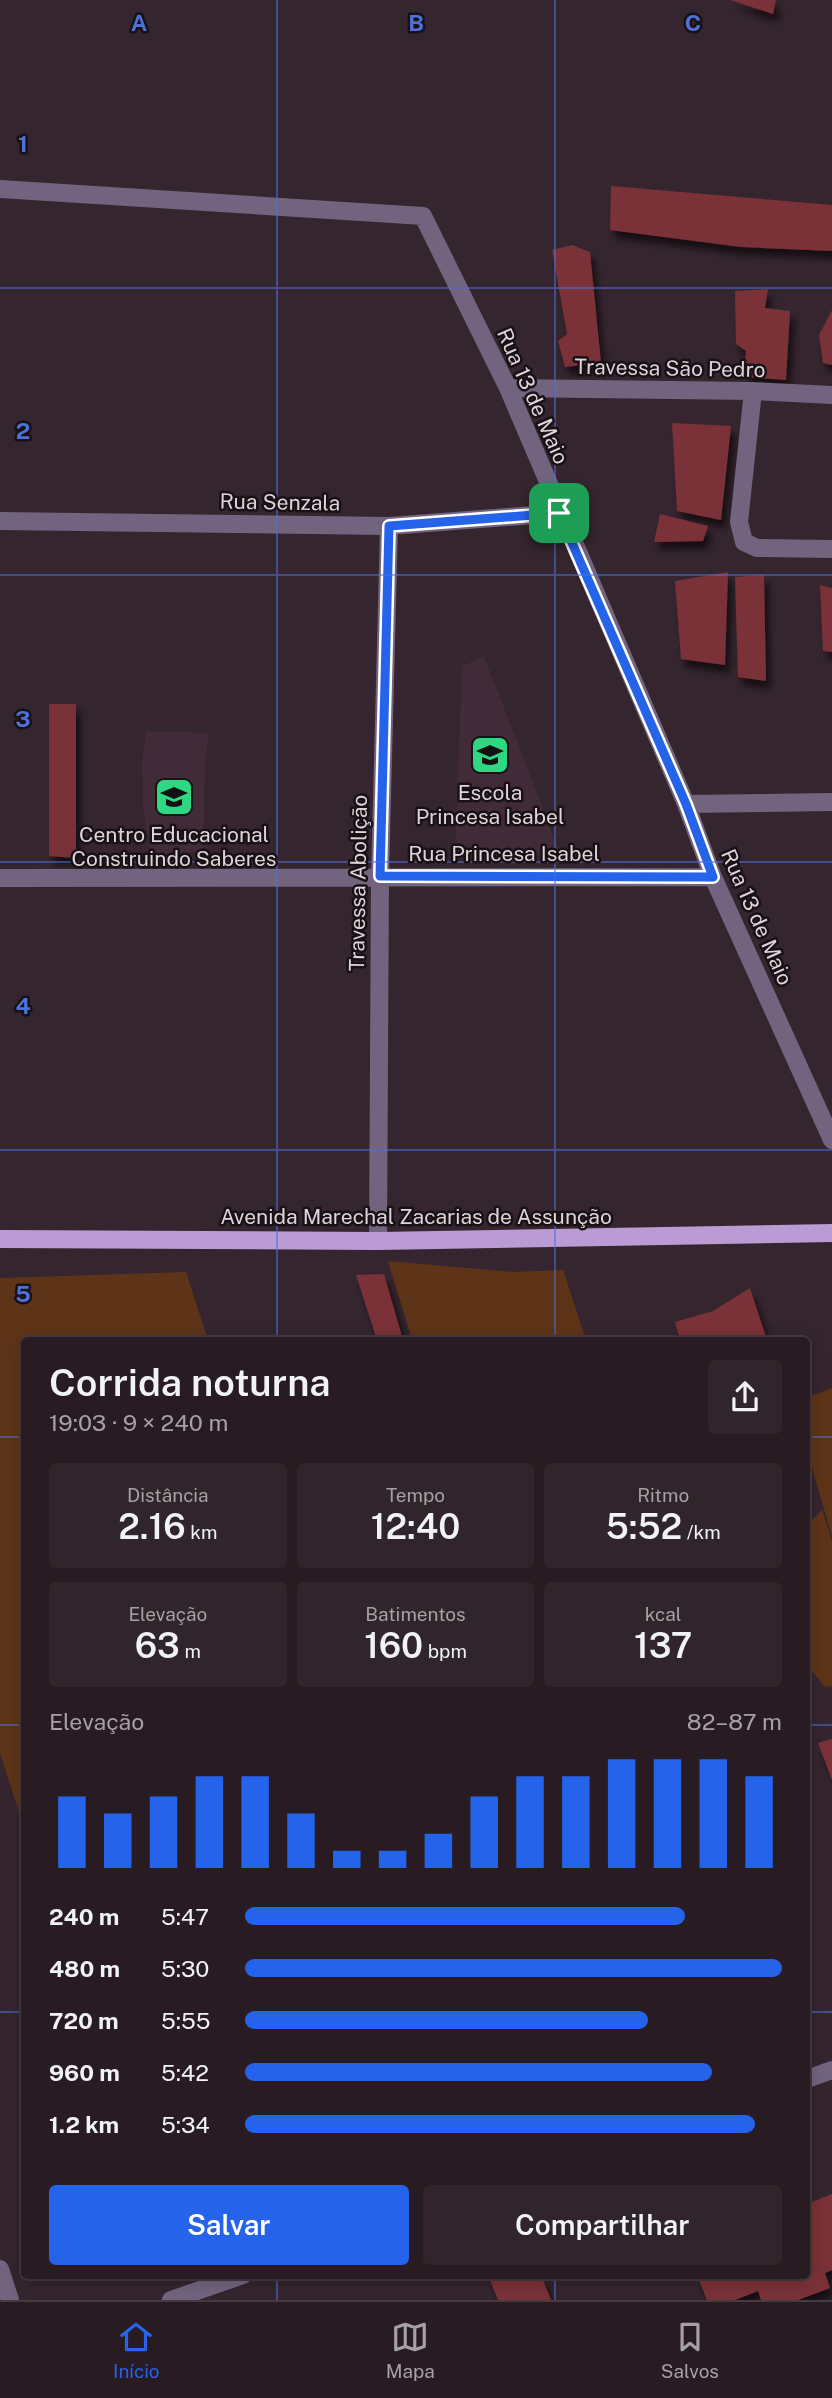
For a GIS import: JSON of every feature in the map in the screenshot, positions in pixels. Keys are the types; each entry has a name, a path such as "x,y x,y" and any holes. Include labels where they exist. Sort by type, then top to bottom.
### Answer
{"main road":[{"name":"Avenida Marechal Zacarias de Assunção","path":"0,1239 378,1241 832,1233"}],"street":[{"name":"Rua 13 de Maio","path":"0,189 423,216 508,388 559,513 686,804 713,877 832,1140"},
{"name":"Travessa São Pedro","path":"508,388 753,391 832,396"},
{"path":"753,391 740,522 744,542 757,548 832,549"},
{"name":"Rua Senzala","path":"0,522 389,526 559,513"},
{"name":"Travessa Abolição","path":"378,1241 380,876 389,526"},
{"path":"686,804 832,802"},
{"name":"Rua Princesa Isabel","path":"0,878 713,877"},
{"path":"810,2078 832,2070"},
{"path":"0,2269 10,2300"},
{"path":"171,2300 231,2279"}],"shaded area":[{"name":"Escola Princesa Isabel","path":"484,657 560,855 455,855 462,666"},
{"name":"Centro Educacional Construindo Saberes","path":"146,731 209,733 205,763 203,851 151,857 143,804 142,765"},
{"path":"388,1261 513,1272 563,1270 585,1337 411,1337"},
{"path":"186,1272 207,1337 21,1337 21,1819 0,1753 0,1278"},
{"path":"832,1388 832,1537 810,1460 810,1397"},
{"path":"822,1510 832,1541 832,1686 825,1687 813,1672 810,1672 810,1522"}],"building":[{"path":"730,0 776,0 773,14"},
{"path":"611,186 832,205 832,251 741,247 610,230"},
{"path":"572,245 590,252 601,363 565,367 558,341 567,334 552,250"},
{"path":"768,289 765,308 790,311 786,380 744,377 746,351 736,344 735,291"},
{"path":"832,310 832,365 823,363 819,335"},
{"path":"672,423 731,426 721,520 677,511"},
{"path":"660,514 708,526 703,541 654,542"},
{"path":"728,572 725,665 681,659 675,581"},
{"path":"764,575 766,681 738,677 735,577"},
{"path":"820,585 832,588 832,652 823,651"},
{"path":"49,704 76,704 76,858 49,856"},
{"path":"384,1274 402,1337 376,1337 356,1275"},
{"path":"750,1288 766,1337 679,1337 675,1322 713,1311"},
{"path":"832,1739 832,1780 818,1743"},
{"path":"832,2194 832,2270 825,2273 830,2288 798,2300 761,2300 758,2291 735,2300 707,2300 699,2279 810,2279 810,2203"},
{"path":"490,2279 543,2279 551,2300 498,2300"}],"place":[{"name":"Escola Princesa Isabel","path":"490,755"},
{"name":"Centro Educacional Construindo Saberes","path":"174,797"}],"route":[{"path":"559,513 686,804 713,877 380,876 389,526 559,513"}]}
